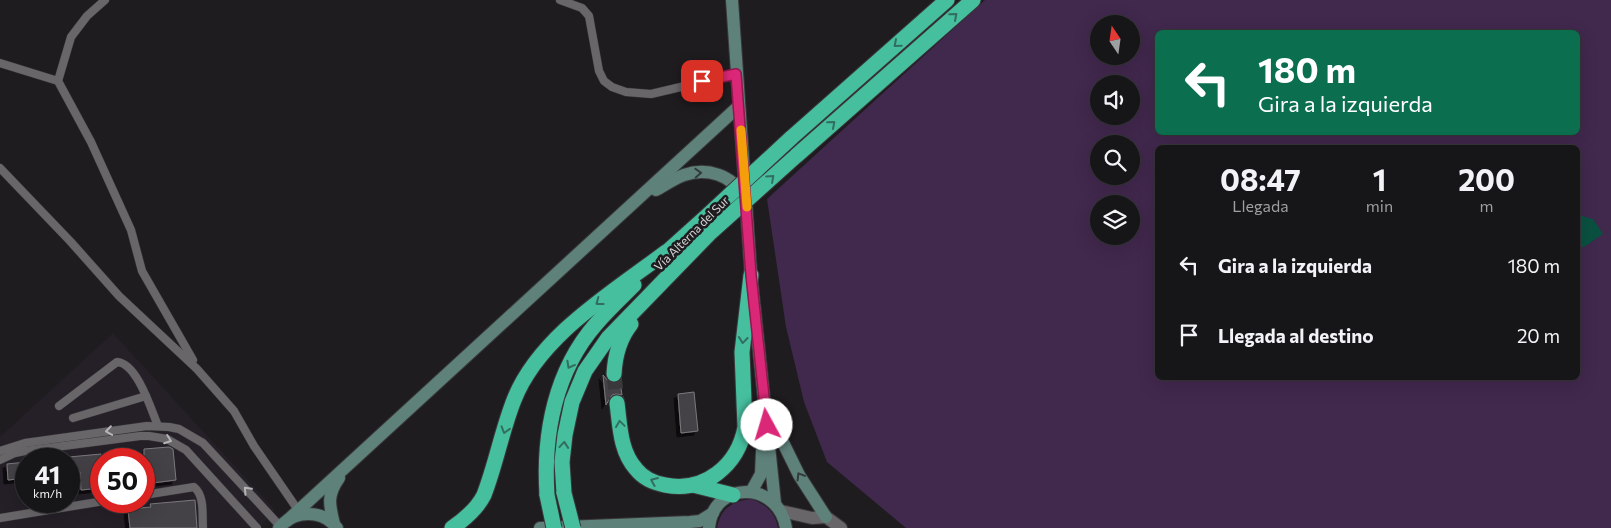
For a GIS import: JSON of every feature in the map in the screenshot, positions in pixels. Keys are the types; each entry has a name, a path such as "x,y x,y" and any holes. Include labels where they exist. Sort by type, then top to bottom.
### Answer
{"highway":[{"name":"Vía Alterna del Sur","path":"554,528 547,495 545,465 549,429 555,400 566,371 596,324 666,252 947,0"},
{"name":"Vía Alterna del Sur","path":"574,528 564,493 562,462 564,435 572,402 585,371 608,338 705,238 972,0"},
{"path":"614,374 619,344 624,332 705,238"},
{"path":"452,528 463,521 476,508 484,494 514,399 534,363 548,346 585,313 666,252"},
{"path":"617,403 623,444 630,460 641,474 658,484 682,487 712,478 724,469 732,460 743,437 746,413 742,343 751,275"},
{"path":"693,485 732,495"}],"main road":[{"path":"732,0 751,275 778,507 786,528"},
{"path":"282,525 739,106"},
{"path":"638,199 684,175 706,172 731,180 739,189 746,203"},
{"path":"750,492 760,479 762,466 762,376"},
{"path":"765,406 799,475 826,516"},
{"path":"335,526 330,508 330,496 333,486 349,463"},
{"path":"709,528 713,513 718,506 732,495 750,492 760,494 778,507"},
{"path":"540,528 690,522 700,521 713,513"},
{"path":"282,525 306,514 326,518 335,526"}],"street":[{"path":"778,507 812,518 826,516 841,528"}],"lane":[{"path":"58,81 71,37 87,16 106,0"},
{"path":"560,0 582,8 588,16 599,71 604,82 612,87 626,92 652,94 736,74"},
{"path":"0,63 58,81 91,142 131,230 142,271 197,369"},
{"path":"0,168 70,241 119,296 197,369 234,411 254,446 298,510"},
{"path":"59,406 117,362 122,363 128,366 146,396 158,426"},
{"path":"73,418 146,396"},
{"path":"0,452 25,443 158,426 179,430 203,443 282,525"},
{"path":"0,460 15,453 25,451 140,436 167,439 186,450 257,528"},
{"path":"155,493 194,487 199,491 201,497 203,528"},
{"path":"0,518 90,503"}],"shaded area":[{"path":"985,0 1611,0 1611,528 906,528 827,462 804,402 786,327 767,199"},
{"path":"1580,216 1593,219 1603,234 1584,247 1580,246"},
{"path":"113,333 275,510 259,528 0,528 0,437"},
{"path":"751,499 769,509 775,517 778,528 717,528 721,516 728,507"}],"building":[{"path":"603,375 608,381 613,383 620,381 622,395 612,395 606,405"},
{"path":"694,392 698,431 681,433 678,394"},
{"path":"169,447 173,449 176,480 155,483 155,448"},
{"path":"90,455 90,489 81,490 80,456"},
{"path":"15,463 15,479 8,480 7,464"},
{"path":"195,500 197,528 130,528 128,513 155,513 155,504"}],"tunnel":[{"path":"614,374 617,403"}],"slow traffic":[{"path":"741,130 747,207"}],"route":[{"path":"702,81 736,74 751,275 767,425"}]}
